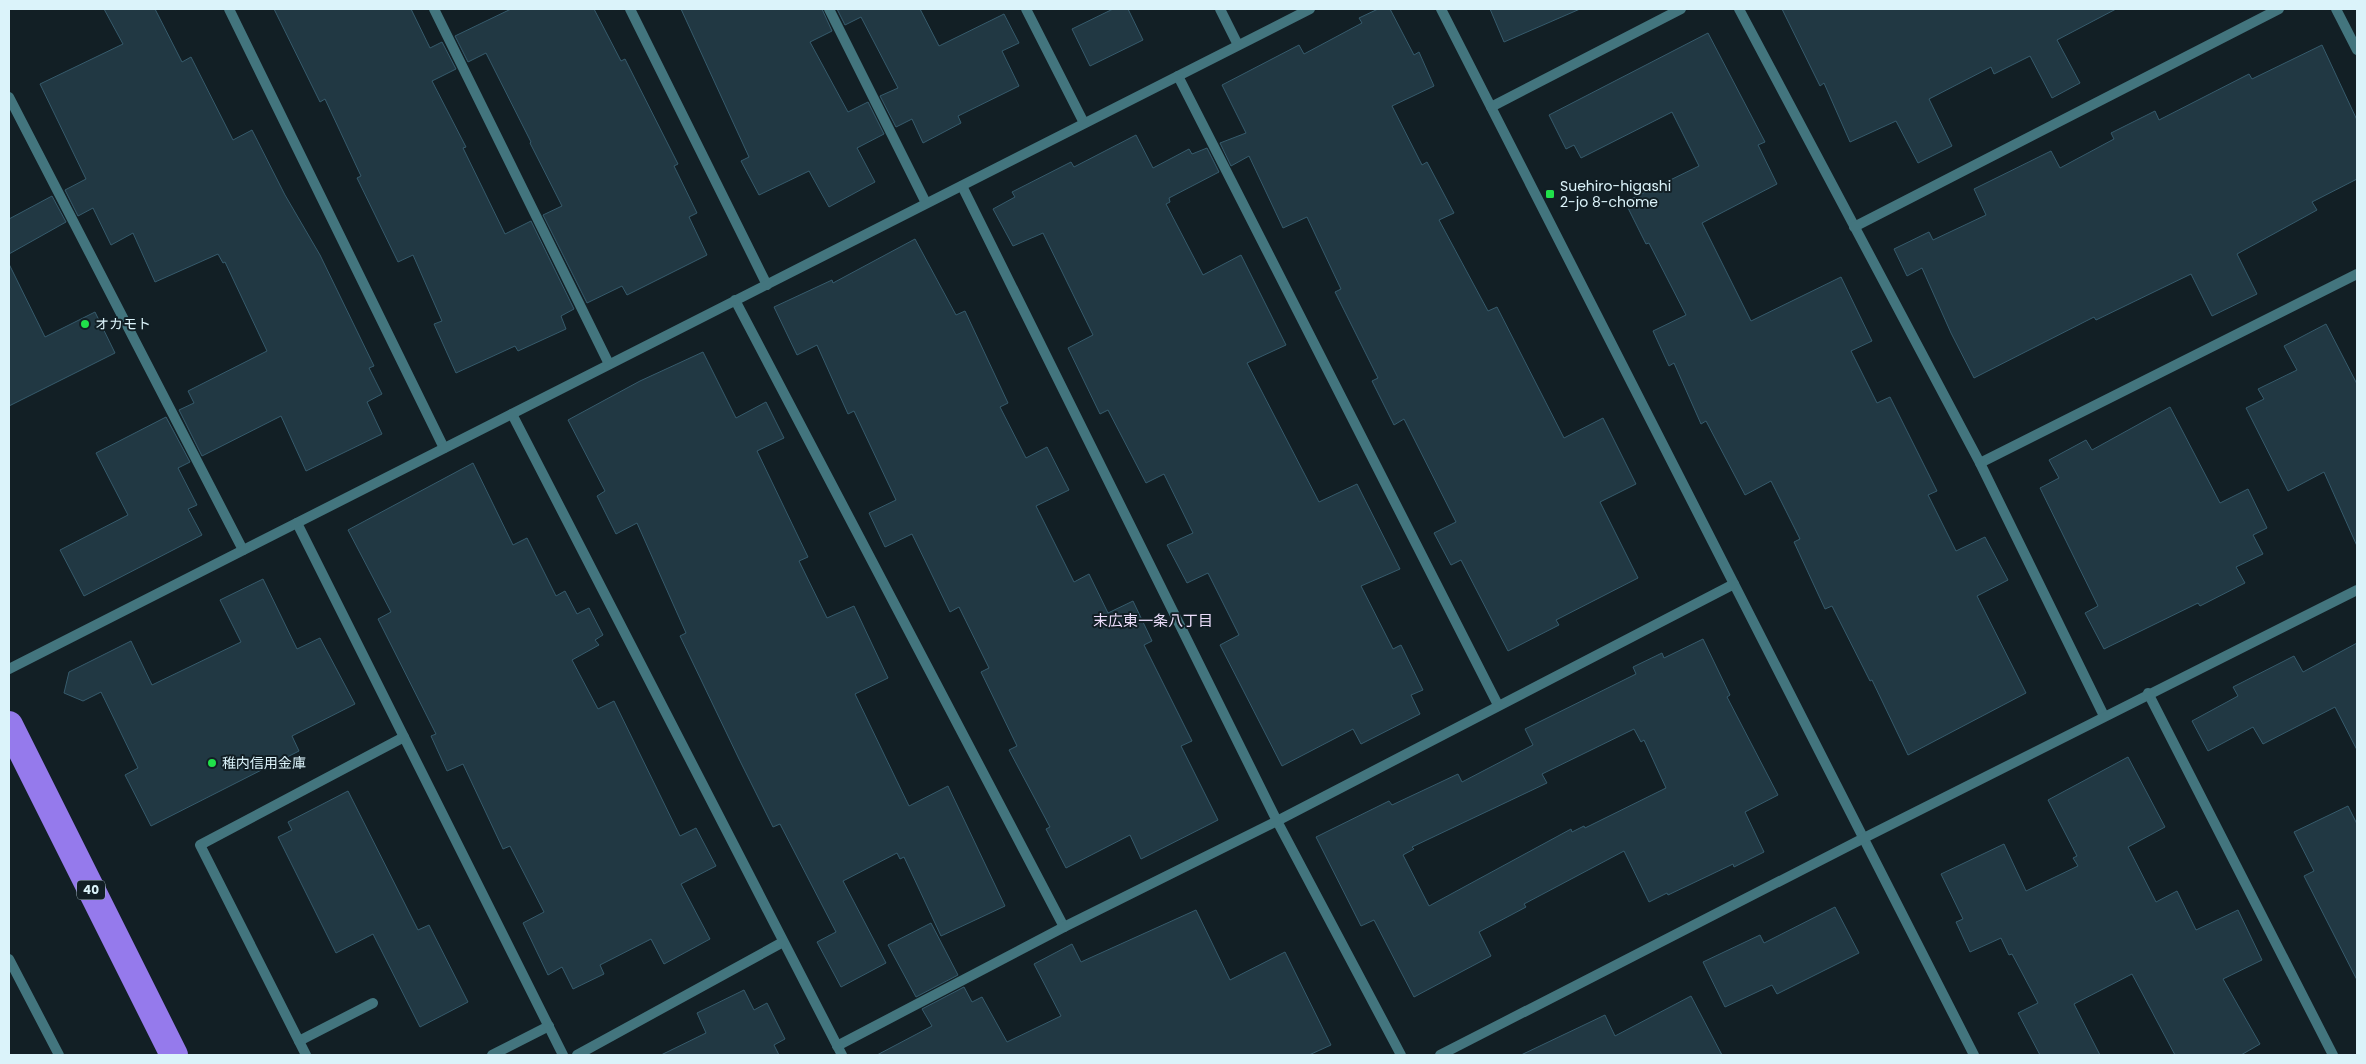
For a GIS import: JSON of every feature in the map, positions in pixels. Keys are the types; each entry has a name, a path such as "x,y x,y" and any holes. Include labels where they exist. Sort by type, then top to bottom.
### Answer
{"highway":[{"name":"40","path":"9,725 174,1055"}],"street":[{"path":"229,9 444,448"},
{"path":"434,9 609,364"},
{"path":"630,9 766,285"},
{"path":"829,9 926,203"},
{"path":"1026,9 1084,124"},
{"path":"1220,9 1238,45"},
{"path":"9,669 1310,9"},
{"path":"1441,9 1974,1055"},
{"path":"1491,107 1681,9"},
{"path":"1739,9 1980,463 2104,716"},
{"path":"1854,227 2279,9"},
{"path":"2336,9 2357,50"},
{"path":"1178,76 1498,705"},
{"path":"9,97 243,550"},
{"path":"962,186 1277,821 1401,1055"},
{"path":"1980,463 2357,274"},
{"path":"735,300 1064,927"},
{"path":"512,414 839,1051 1064,927 1277,821 1734,584"},
{"path":"296,523 563,1055"},
{"path":"1440,1055 2148,693 2357,590"},
{"path":"2148,693 2333,1055"},
{"path":"306,1055 200,845 404,737"},
{"path":"577,1055 783,942"},
{"path":"9,959 59,1055"},
{"path":"299,1041 373,1003"},
{"path":"492,1055 549,1026"}],"building":[{"path":"104,9 155,9 182,62 191,57 233,140 252,130 285,195 320,255 374,366 369,368 382,394 367,402 382,434 306,471 281,416 202,456 179,410 194,403 188,391 267,351 225,262 223,263 218,254 155,282 133,233 111,245 93,208 78,216 65,190 86,179 40,84 123,44"},
{"path":"274,9 411,9 430,48 442,42 456,69 432,81 466,147 463,148 505,234 531,221 574,309 561,316 566,329 518,351 515,346 456,373 434,324 442,321 413,255 398,262 357,178 361,176 325,99 320,102"},
{"path":"511,9 594,9 621,61 625,59 678,164 674,166 697,213 689,217 707,255 627,295 622,286 587,303 543,215 562,206 531,142 486,53 468,62 455,36"},
{"path":"681,9 822,9 832,31 810,42 848,112 868,102 884,134 857,148 875,182 829,207 809,171 759,195 741,161 749,157"},
{"path":"837,9 920,9 939,46 1004,14 1019,43 1002,51 1019,86 958,116 961,123 923,143 912,119 896,127 880,96 898,88 861,17 845,25"},
{"path":"1113,9 1128,9 1143,40 1090,66 1072,29"},
{"path":"1378,9 1390,9 1414,55 1419,52 1434,86 1392,106 1422,165 1427,162 1454,213 1439,220 1488,311 1497,307 1564,438 1603,418 1636,484 1600,502 1638,578 1556,620 1559,625 1508,651 1461,560 1451,565 1434,533 1456,522 1404,419 1394,425 1372,381 1378,378 1335,292 1341,289 1307,217 1283,228 1249,156 1231,166 1220,143 1246,133 1222,85 1299,45 1304,54 1362,23 1359,18"},
{"path":"1490,9 1580,9 1504,42"},
{"path":"1782,9 2116,9 2057,40 2080,83 2052,98 2030,56 1994,74 1991,67 1929,99 1952,146 1918,163 1896,121 1850,142 1824,83 1820,86"},
{"path":"1708,33 1765,142 1758,145 1777,184 1702,223 1751,321 1841,277 1872,341 1851,351 1877,403 1890,397 1937,491 1928,495 1956,551 1985,537 2008,580 1977,596 2026,693 1908,755 1872,680 1870,681 1832,606 1825,609 1794,542 1800,539 1771,481 1745,495 1706,421 1701,424 1674,363 1669,366 1653,331 1686,315 1649,243 1646,244 1625,202 1699,166 1672,112 1581,158 1574,145 1566,149 1549,115"},
{"path":"2322,45 2357,120 2357,179 2312,202 2317,210 2237,254 2257,294 2212,316 2191,274 2096,320 2094,317 1974,378 1951,333 1922,268 1907,276 1894,249 1929,232 1933,240 1986,215 1974,189 2051,151 2060,168 2114,139 2111,133 2155,111 2159,120 2249,74 2252,79"},
{"path":"1136,135 1153,168 1189,149 1192,154 1207,148 1219,172 1169,198 1170,202 1166,204 1203,275 1241,255 1286,345 1247,363 1319,502 1357,484 1400,569 1361,586 1393,649 1401,645 1423,690 1411,695 1420,714 1361,744 1353,729 1282,766 1220,645 1239,635 1208,573 1187,583 1167,545 1193,533 1164,474 1146,483 1108,410 1100,414 1068,348 1093,335 1043,233 1013,246 993,209 1015,197 1012,192 1071,162 1074,167"},
{"path":"52,196 66,222 9,254 9,219"},
{"path":"915,239 956,315 965,311 1008,403 1000,407 1026,458 1047,447 1069,490 1036,506 1074,582 1089,574 1108,613 1133,601 1152,641 1144,645 1192,741 1181,746 1218,820 1141,859 1130,835 1066,868 1046,829 1050,827 1009,750 1017,746 981,672 989,668 959,607 950,612 912,534 885,547 869,513 896,500 854,411 848,414 817,345 797,355 774,307 832,280 833,283"},
{"name":"オカモト","path":"9,264 45,337 95,312 115,353 9,406"},
{"path":"2326,324 2357,384 2357,546 2324,472 2288,491 2246,408 2264,399 2258,389 2297,370 2284,346"},
{"path":"703,352 736,418 766,402 784,438 757,451 808,557 799,561 827,618 854,606 888,678 855,694 909,806 948,786 1005,906 941,936 904,857 900,859 897,853 843,881 886,963 841,987 817,942 836,932 780,824 773,827 739,759 680,636 686,633 637,523 616,534 597,496 605,491 568,420 640,381"},
{"path":"2170,407 2220,503 2248,489 2267,528 2253,535 2263,554 2236,567 2245,583 2200,606 2198,603 2104,649 2085,613 2098,606 2040,488 2059,478 2049,460 2086,440 2092,450"},
{"path":"166,417 190,462 178,468 197,505 188,509 202,535 84,596 60,550 128,515 96,453"},
{"path":"473,463 513,545 527,538 556,596 565,591 577,614 589,608 603,635 595,640 599,645 572,660 598,709 614,701 680,836 696,828 716,866 681,884 710,939 664,964 651,939 600,965 604,974 573,989 562,967 548,975 523,923 544,912 510,846 503,849 463,764 447,771 431,736 436,734 378,619 391,612 348,530"},
{"path":"263,579 297,649 320,638 355,704 292,736 299,751 151,826 125,775 138,768 101,692 83,701 64,693 69,672 131,641 152,685 241,642 220,600"},
{"path":"1703,639 1730,695 1727,697 1778,795 1745,812 1764,852 1734,867 1733,864 1649,902 1624,851 1524,904 1526,907 1479,932 1491,956 1414,997 1374,920 1361,926 1316,837 1389,801 1392,805 1458,774 1462,782 1533,745 1525,729 1636,674 1633,667 1662,653 1664,658","holes":["1634,729 1641,742 1644,740 1666,788 1585,828 1584,826 1572,832 1571,829 1429,906 1403,855 1414,849 1412,847 1547,783 1542,774"]},
{"path":"2357,643 2357,750 2335,707 2263,744 2253,727 2208,751 2192,721 2238,696 2233,687 2294,656 2303,672"},
{"path":"2128,757 2165,827 2128,847 2156,902 2177,891 2196,930 2238,910 2262,960 2223,979 2260,1044 2241,1055 2175,1055 2132,974 2074,1004 2100,1055 2040,1055 2018,1013 2038,1003 2012,954 2009,955 2001,938 1970,952 1956,922 1963,919 1941,874 2004,844 2026,891 2078,866 2073,858 2077,856 2048,800"},
{"path":"348,791 418,930 429,925 468,1002 420,1027 373,934 336,953 278,837 292,830 288,822"},
{"path":"2348,806 2357,824 2357,980 2304,876 2314,871 2294,832"},
{"path":"1835,907 1859,953 1777,994 1772,985 1725,1007 1703,962 1760,935 1764,943"},
{"path":"1196,910 1230,980 1285,952 1331,1045 1309,1055 877,1055 932,1026 922,1009 964,987 972,1002 982,997 1007,1042 1061,1016 1034,964 1072,944 1081,962"},
{"path":"931,923 958,975 916,997 888,945"},
{"path":"744,990 754,1010 767,1003 785,1039 774,1045 779,1055 661,1055 706,1033 697,1013"},
{"path":"1691,996 1722,1055 1521,1055 1605,1015 1615,1036"}],"place":[{"name":"Suehiro-higashi 2-jo 8-chome","path":"1550,194"},
{"name":"オカモト","path":"85,324"},
{"name":"稚内信用金庫","path":"212,763"}],"district":[{"name":"末広東一条八丁目","path":"1153,621"}]}
